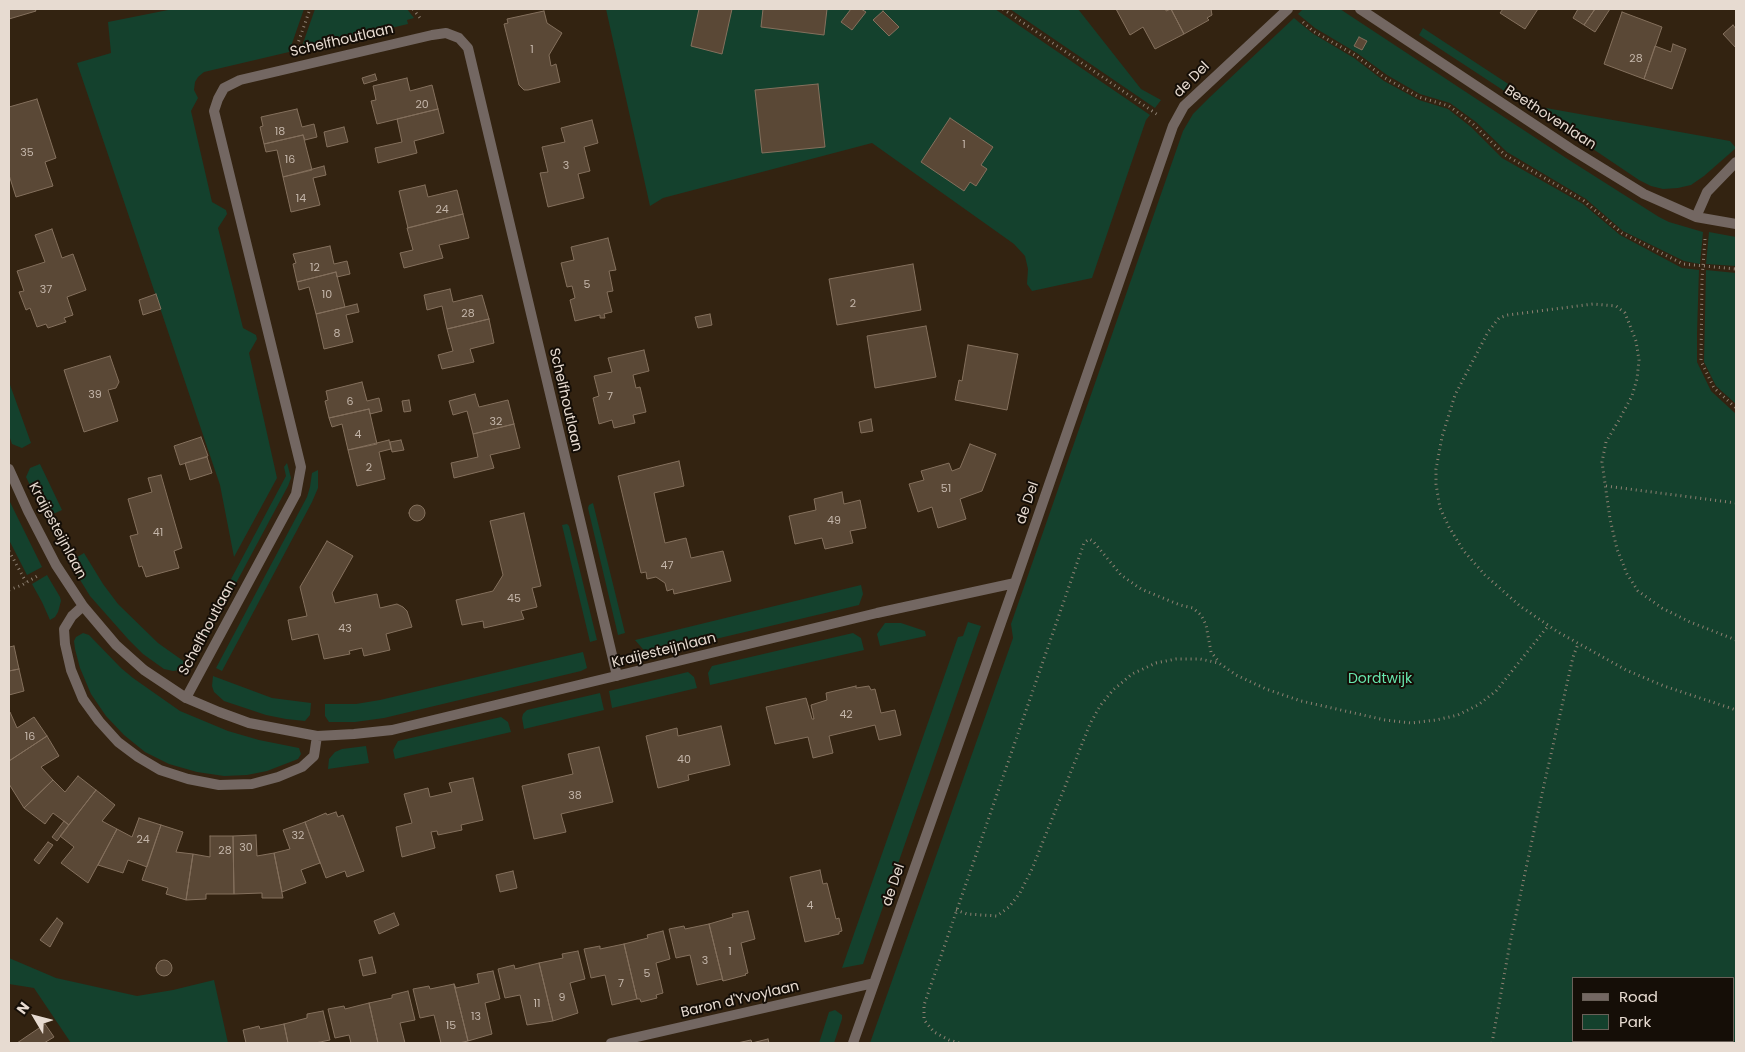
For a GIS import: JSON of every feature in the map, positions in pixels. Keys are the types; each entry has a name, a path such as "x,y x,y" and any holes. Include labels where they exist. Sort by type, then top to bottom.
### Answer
{"street":[{"name":"de Del","path":"853,1043 1173,126 1184,106 1288,9"},
{"name":"Beethovenlaan","path":"1360,9 1571,149 1644,194 1696,217 1736,224"},
{"name":"Schelfhoutlaan","path":"186,698 296,494 300,481 301,467 214,111 218,99 224,88 240,80 446,33 459,38 468,48 617,676"},
{"path":"1696,217 1707,192 1736,162"},
{"name":"Kraijesteijnlaan","path":"9,468 28,511 56,564 83,606 116,645 162,683 186,698 249,723 317,736 392,730 877,613 1015,583"},
{"path":"83,606 72,616 64,629 65,644 71,670 84,699 99,721 118,742 160,770 188,779 219,785 252,784 278,777 302,767 314,756 317,736"},
{"name":"Baron d'Yvoylaan","path":"612,1043 874,983"}],"path":[{"path":"290,68 310,9"},
{"path":"1003,9 1173,126"},
{"path":"1288,9 1313,31 1355,55 1385,78 1419,97 1448,106 1473,124 1505,155 1584,201 1622,233 1683,264 1736,269"},
{"path":"1708,219 1702,267 1701,361 1714,388 1736,408"},
{"path":"1736,640 1690,622 1662,608 1638,591 1627,574 1617,549 1610,519 1602,462 1606,442 1628,404 1637,379 1639,360 1636,341 1625,314 1616,306 1593,304 1508,315 1499,318 1488,332 1455,395 1442,437 1436,470 1436,484 1440,508 1449,527 1463,550 1484,575 1502,592 1548,626 1626,670 1664,686 1736,710"},
{"path":"1606,486 1736,503"},
{"path":"959,1043 934,1032 924,1020 924,1005 1084,543 1089,540 1093,541 1121,575 1141,589 1192,608 1201,615 1206,625 1211,652 1219,663"},
{"path":"9,551 26,582"},
{"path":"9,590 56,564"},
{"path":"956,910 967,914 997,916 1009,907 1020,893 1032,869 1090,724 1100,706 1113,690 1132,674 1156,663 1200,659 1219,663 1244,679 1300,702 1385,720 1411,723 1458,715 1478,705 1496,691 1548,626"},
{"path":"1492,1043 1510,943 1542,794 1573,657 1578,644"}],"green space":[{"path":"173,9 304,9 289,52 204,72 195,82 194,90 198,98 191,111 212,202 226,210 227,214 218,228 243,328 256,335 257,339 249,353 277,478 234,557 220,485 77,63 111,53 108,22"},
{"path":"315,9 407,9 414,18 407,20 408,24 301,49"},
{"path":"606,9 995,9 1150,115 1146,120 1092,278 1032,291 1027,284 1028,269 1025,256 1014,244 872,143 663,198 650,206"},
{"path":"1010,9 1078,9 1141,89 1161,100 1155,108"},
{"path":"1303,9 1340,9 1659,217 1669,222 1703,232 1700,264 1684,261 1623,231 1586,199 1507,152 1476,122 1450,103 1420,94 1315,28 1298,14"},
{"name":"Dordtwijk","path":"1294,18 1312,33 1354,58 1384,81 1419,100 1448,109 1471,127 1502,158 1583,204 1620,235 1682,268 1699,270 1697,362 1711,391 1736,414 1736,1043 870,1043 1013,638 1011,624 1183,131 1193,114"},
{"path":"1423,28 1522,93 1518,100 1419,35"},
{"path":"1546,108 1730,141 1736,148 1691,185 1663,189 1639,180 1541,114"},
{"path":"1709,232 1736,237 1736,266 1706,264"},
{"path":"1706,270 1736,273 1736,404 1716,386 1704,362"},
{"path":"9,382 31,443 22,448 12,444 9,435"},
{"path":"287,463 291,478 288,486 196,658 191,654 286,476 284,467"},
{"path":"40,464 62,510 49,515 43,512 26,477 30,468"},
{"path":"318,470 318,488 312,502 222,671 216,668 307,497 312,473"},
{"path":"9,500 42,567 27,575 9,540"},
{"path":"593,503 625,633 618,635 588,508"},
{"path":"567,524 597,640 590,642 562,525"},
{"path":"84,553 118,604 158,643 189,665 181,670 164,669 143,654 128,639 90,596 69,562"},
{"path":"47,575 61,601 58,612 50,620 32,584"},
{"path":"861,585 863,594 859,605 648,655 635,640"},
{"path":"968,622 981,626 863,964 842,968 958,637 963,636"},
{"path":"885,623 901,623 925,631 926,636 880,646 877,634"},
{"path":"83,633 89,635 133,678 180,711 228,731 259,740 299,748 301,754 298,759 267,771 247,775 224,776 197,772 169,764 145,752 124,735 106,716 91,694 80,668 75,649 74,641 76,637"},
{"path":"853,633 861,638 864,650 710,685 708,673 712,666"},
{"path":"583,652 587,668 581,671 384,718 355,722 329,722 325,716 325,704 356,704 380,700"},
{"path":"688,672 694,677 697,688 612,708 609,691"},
{"path":"213,676 272,698 311,703 310,715 305,721 286,719 266,715 224,701 214,692 212,686"},
{"path":"600,693 604,710 524,729 522,718 527,710"},
{"path":"501,717 508,722 511,732 395,759 393,750 398,741"},
{"path":"366,746 369,763 328,769 329,759 335,752 342,749"},
{"path":"9,958 56,978 137,996 214,980 228,1043 71,1043 34,988 9,984"},
{"path":"835,1010 842,1015 842,1019 834,1043 819,1043 829,1012"}],"building":[{"path":"9,9 35,9 36,11 9,19"},
{"path":"699,9 732,9 722,54 691,46"},
{"path":"763,9 827,9 824,35 761,27"},
{"path":"851,9 861,9 866,12 852,30 841,22"},
{"path":"1116,9 1166,9 1166,11 1171,9 1184,34 1155,49 1143,27 1130,35"},
{"path":"1171,9 1211,9 1212,15 1207,18 1209,20 1184,34"},
{"path":"1503,9 1538,9 1525,29 1500,13"},
{"path":"1578,9 1595,9 1584,25 1573,18"},
{"path":"1595,9 1610,9 1595,32 1584,25"},
{"path":"544,11 547,23 562,33 549,55 551,66 556,64 560,82 524,90 519,85 504,24 508,23 507,19"},
{"path":"883,11 899,27 889,36 873,20"},
{"path":"1622,12 1662,27 1644,79 1604,64"},
{"path":"1733,25 1736,29 1736,48 1723,34"},
{"path":"1359,37 1367,41 1362,50 1354,46"},
{"path":"1673,44 1686,49 1672,89 1644,79 1655,46 1671,52"},
{"path":"375,74 377,80 364,84 362,78"},
{"path":"407,78 410,91 432,85 438,109 377,124 371,101 376,100 373,86"},
{"path":"818,84 825,147 762,153 755,90"},
{"path":"37,99 56,158 45,162 53,186 16,197 9,175 9,107"},
{"path":"297,109 302,127 314,124 317,137 305,140 303,135 264,144 260,127 263,126 261,117"},
{"path":"438,109 444,133 414,141 417,153 378,163 375,148 402,142 397,119"},
{"path":"950,118 993,147 981,165 987,169 976,186 970,182 964,191 921,162"},
{"path":"592,120 598,143 584,147 590,171 578,174 584,198 548,207 540,173 548,172 542,147 565,142 561,128"},
{"path":"344,127 348,142 327,147 324,132"},
{"path":"303,135 312,170 283,177 277,150 266,152 264,144"},
{"path":"324,166 326,175 313,178 320,205 291,212 283,177"},
{"path":"425,185 428,197 457,190 463,214 408,228 399,191"},
{"path":"463,214 469,238 439,245 443,258 404,268 400,253 413,250 407,228"},
{"path":"52,229 62,258 73,254 86,290 67,297 73,315 64,318 66,322 48,328 46,324 37,327 30,308 26,310 19,292 24,291 17,271 45,262 35,235"},
{"path":"608,238 616,270 609,271 613,291 607,292 612,312 604,314 605,318 600,318 600,315 575,321 570,300 575,298 572,286 567,287 561,263 574,260 571,247"},
{"path":"330,246 334,264 347,261 350,274 337,277 336,272 297,282 293,264 296,263 293,254"},
{"path":"913,264 921,310 837,325 829,279"},
{"path":"336,272 345,307 316,314 309,287 299,290 297,282"},
{"path":"450,289 453,302 482,295 489,319 447,329 442,306 427,310 424,295"},
{"path":"156,294 161,309 143,315 139,300"},
{"path":"357,304 359,312 346,315 353,342 324,349 316,314"},
{"path":"710,314 712,325 698,328 695,317"},
{"path":"489,319 494,343 470,349 474,362 442,369 438,355 453,351 447,329"},
{"path":"926,326 936,377 875,388 867,336"},
{"path":"968,345 1018,354 1007,410 955,400 959,380 962,381"},
{"path":"644,350 649,371 633,375 636,388 640,387 646,412 633,415 635,423 614,428 612,420 599,424 593,398 599,396 594,376 612,372 608,358"},
{"path":"110,356 119,382 116,388 108,390 118,421 84,432 64,370"},
{"path":"362,382 367,401 379,398 382,411 370,414 369,409 329,418 325,401 328,400 326,391"},
{"path":"475,394 479,407 508,400 514,424 473,434 467,411 453,415 449,401"},
{"path":"409,400 411,411 404,412 402,401"},
{"path":"369,409 377,444 348,450 342,424 332,427 329,418"},
{"path":"871,419 873,431 861,433 859,422"},
{"path":"514,424 520,448 490,455 494,468 454,478 451,463 478,457 473,434"},
{"path":"201,437 208,456 180,465 174,446"},
{"path":"389,440 391,449 379,452 385,479 357,486 348,450"},
{"path":"401,440 404,450 392,452 390,442"},
{"path":"970,444 996,454 982,491 960,499 966,519 938,528 932,507 918,512 909,484 924,480 921,471 949,463 952,471 960,468"},
{"path":"207,457 212,473 190,480 185,463"},
{"path":"679,461 684,486 654,493 665,543 686,538 691,558 723,551 731,581 674,594 673,589 667,591 665,583 656,577 647,579 646,572 641,573 618,476"},
{"path":"161,475 182,548 174,551 179,568 146,577 142,566 139,567 130,536 138,534 128,499 152,492 148,478"},
{"path":"842,492 844,504 860,500 866,528 850,531 853,543 825,549 822,538 795,544 789,516 816,510 814,499"},
{"path":"414,505 420,505 425,510 423,519 414,521 409,516 409,510"},
{"path":"524,513 541,586 532,588 537,607 521,611 524,619 484,628 483,621 462,625 456,600 493,591 503,575 490,521"},
{"path":"327,541 353,556 332,593 335,603 377,594 380,608 397,604 407,611 412,627 386,634 390,650 364,656 362,648 349,651 350,654 324,659 318,634 292,640 288,620 307,616 300,587"},
{"path":"14,646 19,669 9,671 9,647"},
{"path":"19,669 24,691 9,695 9,671"},
{"path":"856,686 856,688 869,686 871,690 875,689 881,713 895,710 901,735 879,740 875,725 829,736 833,753 813,758 808,737 775,744 766,707 806,698 812,719 814,719 811,705 827,700 826,693"},
{"path":"9,712 17,728 34,717 47,736 9,761"},
{"path":"721,726 730,765 688,775 689,780 658,788 646,736 677,728 678,736"},
{"path":"47,736 59,756 41,767 53,780 24,808 9,784 9,761"},
{"path":"599,747 613,802 561,814 566,832 534,839 522,786 573,774 568,754"},
{"path":"78,776 96,790 69,825 53,813 45,824 24,808 53,780 65,792"},
{"path":"473,778 483,820 461,825 462,830 438,835 437,831 431,832 435,848 402,857 396,827 412,823 404,794 428,788 430,797 452,792 449,783"},
{"path":"96,790 115,805 102,821 117,829 88,883 61,863 74,847 60,836"},
{"path":"336,812 338,817 343,815 364,871 347,877 345,871 326,878 305,822 326,813 327,815"},
{"path":"139,818 161,825 147,867 128,860 123,873 98,865 117,829 132,837"},
{"path":"64,821 69,825 57,841 52,837"},
{"path":"305,822 320,863 301,870 306,883 282,892 274,853 290,849 283,830"},
{"path":"161,825 183,832 176,852 193,854 186,900 166,894 168,888 142,880"},
{"path":"256,835 257,856 274,853 283,898 262,898 262,893 234,894 233,836"},
{"path":"210,836 233,836 234,894 206,894 206,899 186,900 193,854 210,857"},
{"path":"48,842 53,845 39,864 34,860"},
{"path":"820,870 823,884 827,883 836,919 839,918 842,931 839,934 805,942 790,877"},
{"path":"513,871 517,888 500,892 496,875"},
{"path":"748,911 755,939 741,943 748,973 723,981 709,924 733,917 732,914"},
{"path":"394,913 399,925 379,934 374,921"},
{"path":"57,918 63,923 50,947 40,940"},
{"path":"709,924 723,981 722,979 697,985 690,955 676,958 669,929 684,926 685,929"},
{"path":"663,931 670,959 656,963 663,993 656,995 657,998 641,1002 640,999 637,999 624,944 648,938 647,935"},
{"path":"624,944 637,999 612,1005 605,975 591,978 584,949 600,946 600,949"},
{"path":"578,951 585,979 570,983 578,1013 553,1021 539,963 563,958 562,954"},
{"path":"372,957 376,973 363,976 359,960"},
{"path":"164,960 170,962 172,968 170,974 164,976 158,974 156,968 158,962"},
{"path":"539,963 553,1021 527,1025 520,995 505,998 498,969 514,965 515,969"},
{"path":"493,971 500,999 485,1003 492,1034 468,1041 454,984 456,988 479,983 477,974"},
{"path":"454,984 468,1041 441,1043 434,1015 420,1018 413,989 429,986 430,989"},
{"path":"408,991 415,1020 400,1023 405,1043 378,1043 369,1003 392,998 392,995"},
{"path":"369,1003 378,1043 351,1043 349,1035 335,1038 328,1009 344,1006 345,1009"},
{"path":"323,1011 330,1040 315,1043 288,1043 284,1024 307,1018 307,1014"},
{"path":"45,1024 54,1037 44,1043 17,1043"},
{"path":"284,1024 288,1043 246,1043 243,1030 259,1026 260,1029"},
{"path":"768,1039 769,1043 752,1043"},
{"path":"751,1040 752,1043 737,1043"}]}
